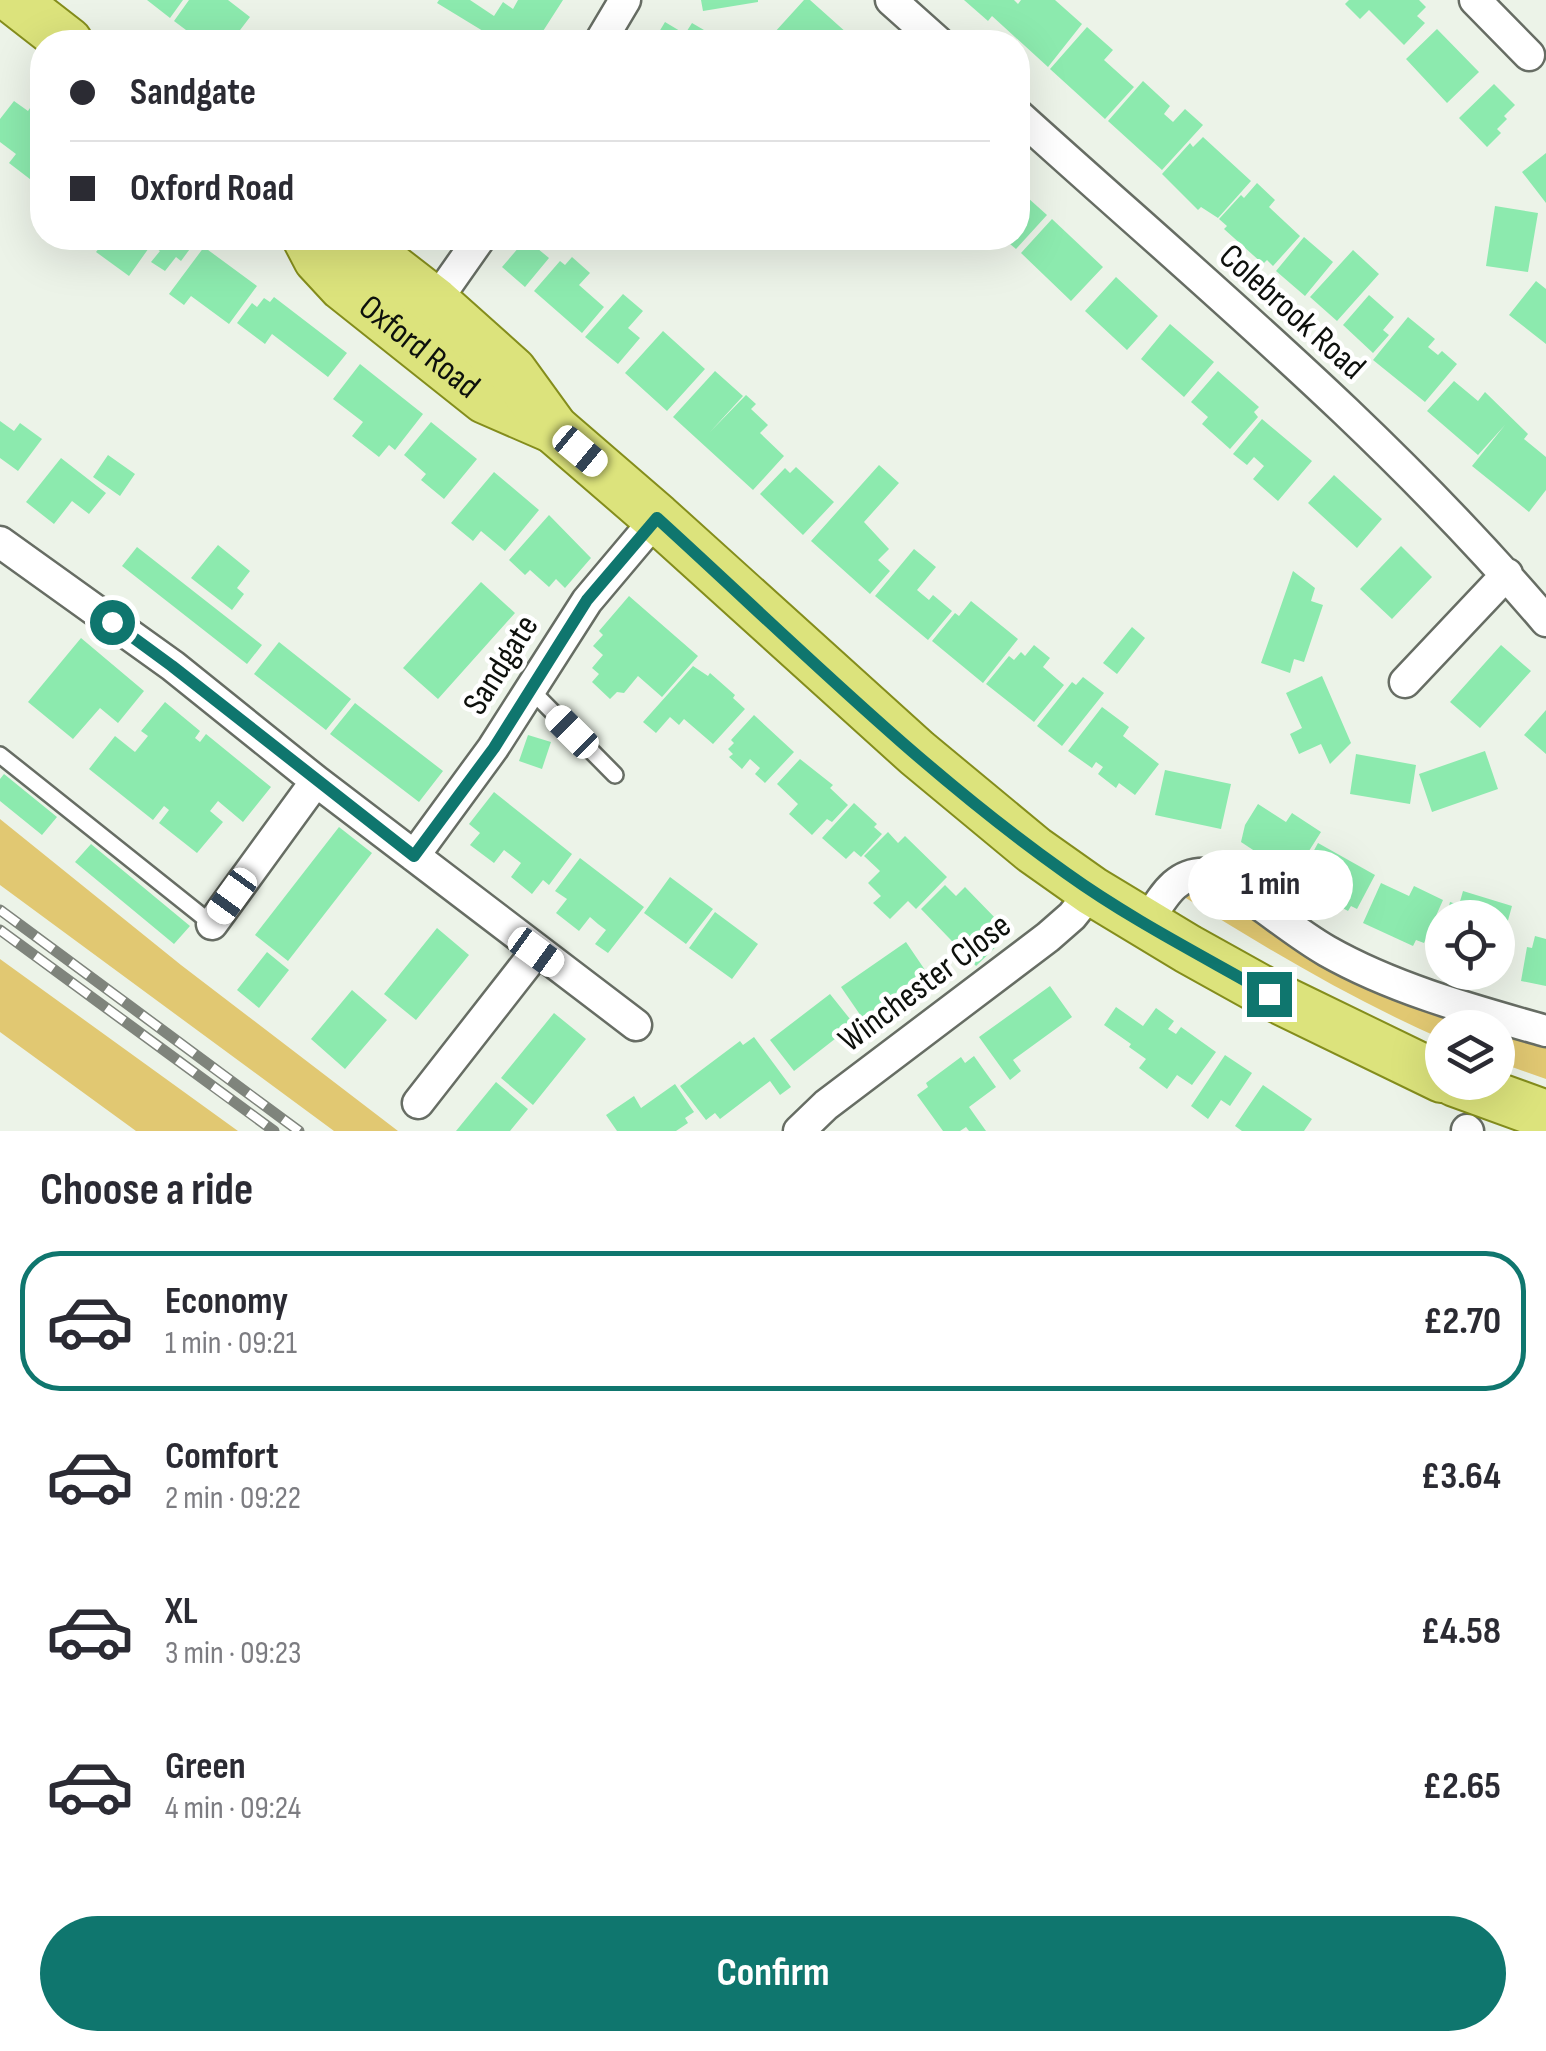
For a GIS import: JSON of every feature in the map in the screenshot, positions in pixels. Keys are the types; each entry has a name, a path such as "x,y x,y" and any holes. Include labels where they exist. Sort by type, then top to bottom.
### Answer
{"main road":[{"path":"14,0 53,30"},
{"name":"Oxford Road","path":"313,250 344,286 422,320"},
{"name":"Oxford Road","path":"366,250 485,399 554,429 917,753 1034,850 1092,891 1269,994 1425,1070"},
{"path":"1504,1100 1546,1115"}],"street":[{"path":"607,30 626,0"},
{"path":"891,0 925,30"},
{"path":"1476,0 1529,55"},
{"name":"Colebrook Road","path":"1030,125 1393,456 1507,574 1546,621"},
{"path":"422,320 472,250"},
{"name":"Sandgate","path":"414,856 494,748 587,600 657,518"},
{"path":"0,542 172,666 536,952 636,1025"},
{"path":"1405,682 1507,574"},
{"path":"212,924 316,781"},
{"path":"1146,924 1177,881 1193,874 1210,874 1323,948 1364,970 1456,1004 1546,1031"},
{"name":"Winchester Close","path":"798,1131 1048,937 1092,891"},
{"path":"418,1103 536,952"}],"lane":[{"path":"530,689 615,775"},
{"path":"0,755 212,924"}],"shaded area":[{"path":"0,819 181,965 398,1131 334,1131 0,885"},
{"path":"1199,884 1454,1010 1425,1010 1425,1031 1342,990 1181,895"},
{"path":"0,959 238,1131 136,1131 0,1032"},
{"path":"1515,1034 1546,1042 1546,1079 1515,1068"}],"building":[{"path":"147,0 183,0 170,18"},
{"path":"189,0 228,0 250,17 240,30 186,30 174,21"},
{"path":"470,0 494,16 503,2 513,9 518,0 563,0 544,30 481,30 437,3"},
{"path":"701,0 758,0 758,2 703,11"},
{"path":"804,0 810,0 844,30 777,30"},
{"path":"964,0 1014,0 1018,4 1021,0 1055,0 1082,24 1048,67 1030,51 1030,30 1007,30 992,16 988,21"},
{"path":"1349,0 1419,0 1426,7 1417,16 1425,23 1404,45 1369,10 1360,19 1345,4"},
{"path":"665,22 678,30 660,30"},
{"path":"1087,27 1113,50 1104,60 1134,87 1105,119 1050,69"},
{"path":"1437,29 1479,72 1447,103 1406,59"},
{"path":"1143,81 1170,106 1164,114 1173,122 1185,109 1203,125 1162,170 1108,121"},
{"path":"1494,84 1515,105 1497,129 1501,133 1487,147 1459,118"},
{"path":"14,101 28,111 30,108 30,179 9,163 16,154 0,142 0,119"},
{"path":"1203,137 1251,181 1218,218 1201,207 1198,210 1162,174 1190,143 1193,147"},
{"path":"1546,153 1546,203 1522,172"},
{"path":"1257,183 1275,200 1269,207 1300,236 1273,266 1267,260 1263,264 1224,229 1227,226 1219,219"},
{"path":"1030,200 1047,215 1030,234"},
{"path":"1495,206 1538,213 1528,272 1486,266"},
{"path":"1052,219 1103,267 1071,301 1021,253 1030,250 1030,243"},
{"path":"1304,237 1333,262 1305,296 1276,271"},
{"path":"98,250 147,250 129,276"},
{"path":"189,250 181,261 176,257 165,271 151,262 160,251"},
{"path":"202,250 208,250 257,286 229,324 191,296 184,305 169,294"},
{"path":"517,250 539,250 549,258 525,287 502,267"},
{"path":"1353,250 1379,274 1337,321 1310,297"},
{"path":"572,257 590,273 579,285 604,307 582,333 534,291 560,261 565,265"},
{"path":"1116,277 1158,316 1127,350 1085,311"},
{"path":"1536,281 1546,289 1546,344 1509,315"},
{"path":"623,294 643,311 628,328 640,338 618,364 585,337"},
{"path":"1369,295 1394,317 1383,330 1389,335 1373,353 1343,325"},
{"path":"274,297 347,353 328,377 272,334 265,344 237,323 252,303 257,307 264,298 270,302"},
{"path":"1408,317 1435,339 1428,347 1438,355 1442,351 1457,364 1425,402 1373,360"},
{"path":"1170,324 1214,362 1184,397 1141,359"},
{"path":"663,331 705,369 667,411 625,373"},
{"path":"360,364 423,414 395,450 389,445 379,457 352,436 363,422 333,399"},
{"path":"715,371 743,396 710,432 746,395 756,404 751,409 768,425 760,433 784,456 753,490 673,417"},
{"path":"1218,371 1259,407 1254,412 1258,417 1230,449 1202,424 1208,417 1191,402"},
{"path":"1454,381 1478,401 1485,392 1528,434 1524,439 1546,457 1546,490 1529,512 1472,466 1505,425 1478,455 1427,411"},
{"path":"1262,419 1312,461 1278,501 1253,479 1264,466 1254,457 1247,465 1233,454"},
{"path":"0,421 14,431 20,423 42,439 18,471 0,458"},
{"path":"431,422 477,459 444,499 421,480 426,474 404,455"},
{"path":"108,455 135,474 120,496 93,477"},
{"path":"61,458 106,493 89,514 72,501 54,524 26,502"},
{"path":"879,465 899,483 864,522 889,549 878,560 890,571 870,594 811,541"},
{"path":"796,467 834,502 803,535 760,494 785,468 790,473"},
{"path":"494,472 539,510 505,551 481,531 473,541 451,523"},
{"path":"1334,475 1382,519 1357,548 1308,503"},
{"path":"549,515 591,558 565,588 556,579 549,587 530,570 525,575 509,560"},
{"path":"218,545 250,571 237,588 244,594 232,610 191,578"},
{"path":"1401,546 1432,577 1392,619 1360,589"},
{"path":"137,547 262,645 247,664 122,566"},
{"path":"914,549 936,567 917,590 929,600 933,595 952,611 928,640 875,596"},
{"path":"1293,571 1315,588 1311,601 1323,605 1304,662 1294,659 1290,673 1261,663"},
{"path":"481,582 515,613 438,699 403,668"},
{"path":"629,596 698,656 662,697 638,676 624,693 617,692 610,699 592,682 599,674 592,668 603,655 593,646 603,635 599,631"},
{"path":"971,601 1018,639 983,683 932,641 955,613 959,616"},
{"path":"1132,627 1145,638 1117,674 1103,663"},
{"path":"81,638 144,691 118,723 100,708 73,739 28,702"},
{"path":"279,642 351,699 326,730 254,674"},
{"path":"1034,645 1050,658 1043,667 1064,685 1034,722 986,684 1009,656 1014,660 1021,652 1025,656"},
{"path":"1501,645 1531,671 1480,728 1450,702"},
{"path":"693,666 708,676 710,673 745,709 713,744 684,719 679,725 670,717 656,733 643,722"},
{"path":"1322,676 1351,743 1330,764 1321,744 1299,754 1290,734 1302,728 1286,693"},
{"path":"1083,677 1104,693 1062,746 1037,726 1072,682 1076,685"},
{"path":"165,702 200,731 195,738 200,742 206,734 271,787 243,822 218,801 210,811 223,822 197,853 159,823 169,810 164,806 153,820 89,769 115,736 135,752 148,736 141,731"},
{"path":"355,703 443,771 419,802 330,734"},
{"path":"1102,707 1129,727 1123,736 1159,764 1135,795 1119,783 1116,788 1098,774 1103,767 1096,762 1092,768 1068,751"},
{"path":"1546,710 1546,754 1524,735"},
{"path":"754,715 794,752 765,783 755,774 760,768 750,759 742,769 729,757 733,754 728,749 734,743 731,740"},
{"path":"528,735 551,742 542,769 519,761"},
{"path":"1485,751 1498,789 1432,812 1419,774"},
{"path":"1356,754 1416,765 1410,804 1350,794"},
{"path":"800,759 833,785 830,788 848,805 812,835 789,814 798,804 777,784"},
{"path":"1165,770 1231,784 1221,829 1155,815"},
{"path":"4,774 57,817 42,835 0,801 0,779"},
{"path":"494,792 572,854 549,885 543,880 532,894 511,877 521,863 504,850 494,863 470,845 480,833 469,824"},
{"path":"854,803 882,834 861,857 854,851 846,859 822,838"},
{"path":"1258,804 1286,822 1292,813 1321,832 1295,873 1287,867 1285,871 1241,842 1245,825"},
{"path":"339,827 372,853 288,961 255,935"},
{"path":"888,832 898,843 905,836 947,877 916,909 908,901 890,919 873,903 881,896 868,883 880,871 864,856"},
{"path":"1318,843 1375,875 1357,909 1351,906 1348,911 1302,886 1306,879 1300,876"},
{"path":"91,844 190,926 174,944 75,862"},
{"path":"580,858 644,907 608,953 595,944 606,930 590,917 579,931 556,913 567,899 555,891"},
{"path":"670,877 713,909 686,944 644,913"},
{"path":"1381,883 1409,896 1414,886 1443,900 1425,900 1424,943 1416,940 1413,946 1363,923"},
{"path":"945,885 956,896 965,887 999,922 991,930 1002,941 976,966 921,909"},
{"path":"1463,891 1492,900 1460,900"},
{"path":"715,912 758,944 732,979 689,948"},
{"path":"437,928 469,955 416,1020 384,994"},
{"path":"1535,936 1546,939 1546,986 1521,981 1527,947 1532,948"},
{"path":"906,942 925,970 913,979 915,983 863,1019 841,987"},
{"path":"267,952 289,970 259,1008 237,990"},
{"path":"1050,986 1072,1017 1013,1060 1021,1071 1010,1080 979,1037"},
{"path":"352,990 387,1020 345,1069 311,1039"},
{"path":"830,994 854,1024 794,1071 770,1040"},
{"path":"1116,1007 1143,1026 1156,1008 1174,1021 1168,1029 1176,1034 1181,1027 1216,1052 1192,1085 1177,1075 1167,1089 1139,1068 1146,1059 1104,1025"},
{"path":"554,1013 586,1039 533,1105 501,1078"},
{"path":"754,1037 791,1087 780,1095 770,1081 720,1119 715,1113 706,1120 680,1086 740,1041 743,1045"},
{"path":"1225,1055 1252,1073 1230,1106 1221,1100 1208,1119 1191,1106"},
{"path":"974,1056 996,1087 969,1107 986,1131 969,1131 966,1127 943,1131 917,1095 928,1087 926,1083 961,1057 965,1063"},
{"path":"496,1082 528,1109 510,1131 456,1131"},
{"path":"675,1084 694,1112 685,1118 688,1123 676,1131 617,1131 606,1115 634,1096 641,1108"},
{"path":"1263,1085 1312,1119 1304,1131 1242,1131 1235,1126"}],"railway":[{"path":"0,910 299,1131"},
{"path":"0,930 274,1131"}],"route":[{"path":"112,622 414,856 494,748 587,600 657,518 864,706 1034,850 1119,908 1269,994"}]}
